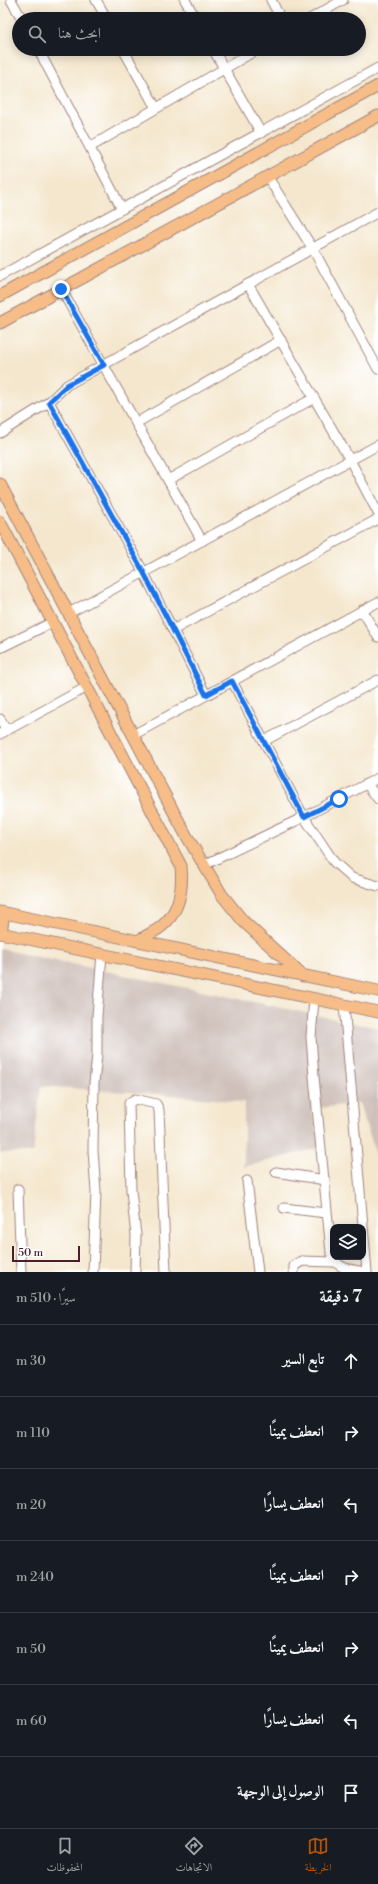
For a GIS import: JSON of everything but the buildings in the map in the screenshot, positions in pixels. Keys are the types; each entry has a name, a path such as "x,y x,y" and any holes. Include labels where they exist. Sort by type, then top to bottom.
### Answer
{"main road":[{"path":"0,296 378,86"},
{"path":"0,323 378,116"},
{"path":"0,484 186,835 222,895 243,921 303,976"},
{"path":"0,522 181,866 182,882 180,898 173,913 162,926 138,941"},
{"path":"72,658 88,651"},
{"path":"170,843 186,835"},
{"path":"378,991 2,913 0,933 378,1012"}],"street":[{"path":"11,0 18,12"},
{"path":"96,0 103,12"},
{"path":"185,0 192,12"},
{"path":"271,0 277,12"},
{"path":"322,12 343,0"},
{"path":"42,56 122,209"},
{"path":"127,56 156,108"},
{"path":"217,56 261,133"},
{"path":"90,147 246,56"},
{"path":"0,276 378,68"},
{"path":"267,176 312,249 378,369"},
{"path":"0,433 49,402 67,385 378,213"},
{"path":"248,284 350,460 378,513"},
{"path":"61,289 202,541"},
{"path":"136,423 280,340"},
{"path":"168,480 314,398"},
{"path":"49,402 144,573 206,695"},
{"path":"69,614 378,445"},
{"path":"172,630 378,519"},
{"path":"133,735 378,602"},
{"path":"362,610 378,637"},
{"path":"0,648 53,622"},
{"path":"264,741 378,680"},
{"path":"232,681 304,817 334,862 352,878 378,886"},
{"path":"0,719 3,732 88,687"},
{"path":"204,865 304,817 378,778"},
{"path":"367,784 378,799"},
{"path":"93,1272 96,1192 93,1150 94,1083 102,954"},
{"path":"314,999 311,1038 325,1180 326,1213 331,1252 334,1262 340,1267 364,1272"},
{"path":"344,1005 367,1272"},
{"path":"135,1272 136,1235 131,1191 129,1103 135,1100 150,1101 156,1104 159,1110 166,1272"},
{"path":"276,1172 325,1180"},
{"path":"247,1181 258,1272"},
{"path":"18,1189 21,1272"},
{"path":"284,1208 326,1213"},
{"path":"294,1272 294,1266 302,1261 334,1262"}],"shaded area":[{"path":"0,949 378,1028 378,1160 359,1103 311,1109 322,1147 244,1167 244,1102 171,1095 41,1086 33,1153 0,1153"}],"route":[{"path":"61,289 104,365 67,385 49,402 144,573 206,695 232,681 304,817 339,799"}]}
